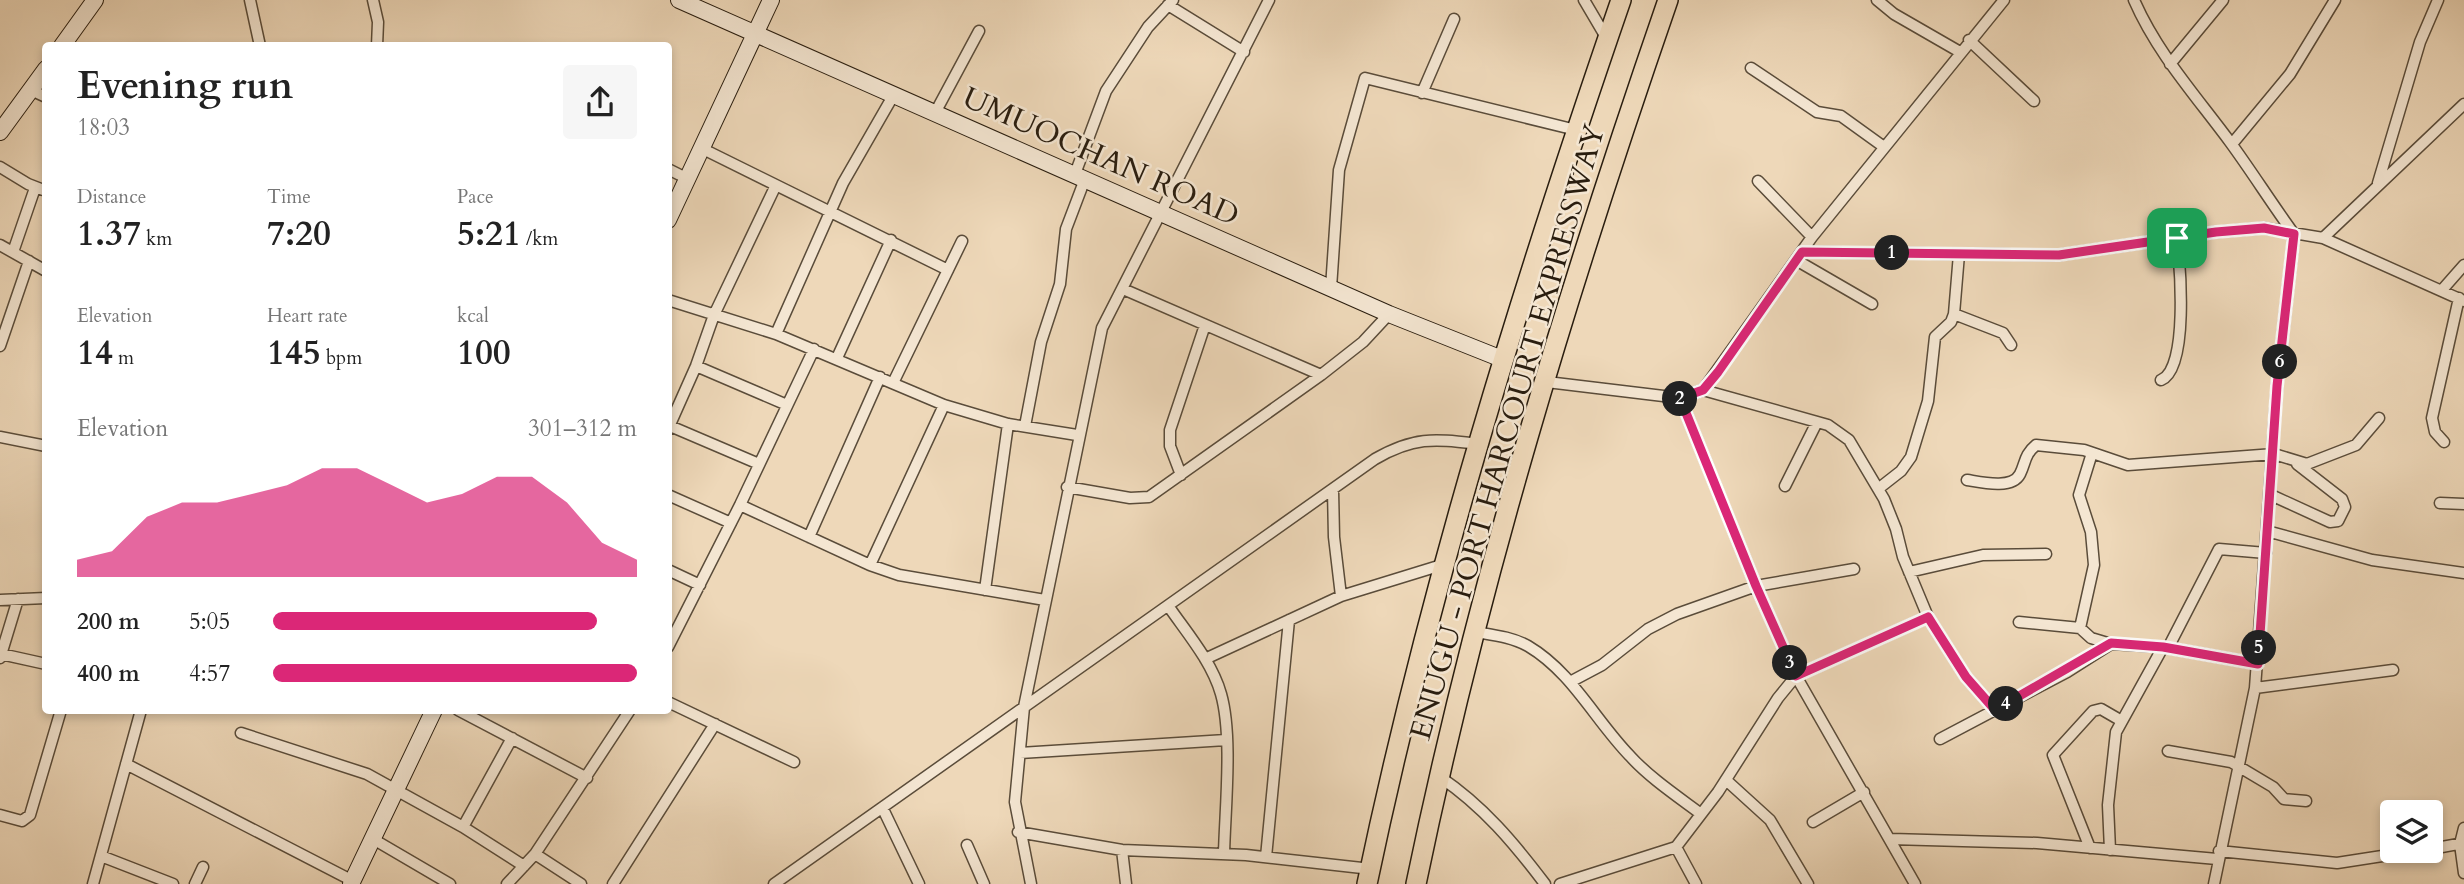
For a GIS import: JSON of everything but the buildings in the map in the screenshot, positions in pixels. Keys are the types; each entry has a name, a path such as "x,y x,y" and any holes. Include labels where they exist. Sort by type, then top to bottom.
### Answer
{"highway":[{"name":"ENUGU - PORT HARCOURT EXPRESSWAY","path":"1369,876 1410,693 1502,359 1621,0"},
{"name":"ENUGU - PORT HARCOURT EXPRESSWAY","path":"1416,884 1476,632 1546,382 1577,274 1668,0"}],"street":[{"path":"65,42 95,0"},
{"path":"250,0 259,42"},
{"path":"373,0 378,22 377,42"},
{"name":"UMUOCHAN ROAD","path":"679,0 1389,314 1502,359"},
{"path":"672,212 771,0"},
{"path":"1031,884 1018,832 1014,802 1024,707 1077,435 1102,328 1269,0"},
{"path":"1584,0 1607,39"},
{"path":"1877,0 1914,27 1960,52"},
{"path":"1703,390 1812,237 2004,0"},
{"path":"2134,0 2145,26 2294,234 2277,386 2258,664 2214,884"},
{"path":"2171,64 2223,0"},
{"path":"2232,144 2290,74 2335,0"},
{"path":"2378,183 2420,42 2438,0"},
{"path":"1025,426 1041,341 1060,284 1066,229 1106,91 1148,27 1170,3 1244,52"},
{"path":"1422,93 1454,19"},
{"path":"935,113 979,31"},
{"path":"1969,40 2034,101"},
{"path":"1751,68 1817,111 1842,116 1884,147"},
{"path":"1332,288 1339,170 1364,78 1576,130"},
{"path":"0,132 38,93"},
{"path":"776,334 853,162 893,96"},
{"path":"2323,238 2464,104"},
{"path":"703,149 948,270"},
{"path":"0,167 40,189 13,253"},
{"path":"672,171 688,178"},
{"path":"1758,181 1812,237"},
{"path":"672,421 714,315 776,185"},
{"path":"1799,256 2059,255 2264,228 2323,238 2461,299 2432,418 2435,432 2444,442"},
{"path":"2161,380 2169,376 2173,368 2180,324 2181,271 2177,238"},
{"path":"837,358 891,240"},
{"path":"893,383 962,241"},
{"path":"0,245 42,269"},
{"path":"1878,489 1901,471 1911,457 1928,401 1936,337 1951,322 1954,314 1959,254"},
{"path":"1799,256 1872,304"},
{"path":"0,346 29,261"},
{"path":"2442,290 2464,265"},
{"path":"1123,289 1321,375"},
{"path":"672,301 776,334 944,405 1008,424 1077,435"},
{"path":"1067,487 1140,499 1149,496 1321,375 1363,342 1389,314"},
{"path":"1954,314 2003,332 2011,345"},
{"path":"1181,475 1170,446 1170,430 1205,325"},
{"path":"672,640 814,349"},
{"path":"696,366 787,405"},
{"path":"809,537 880,377"},
{"path":"1546,382 1680,398 1703,390 1817,422 1839,431 1849,440 1878,489 1896,528 1909,572 1928,617 1966,677 1995,710"},
{"path":"1680,398 1756,586 1796,676 1915,884"},
{"path":"870,565 944,405"},
{"path":"1966,480 1997,483 2015,480 2019,476 2026,453 2036,446 2052,445 2092,453 2128,465 2274,454 2307,464 2349,449 2379,418"},
{"path":"1786,486 1817,422"},
{"path":"985,590 1008,424"},
{"path":"672,429 759,464"},
{"path":"0,437 42,445"},
{"path":"774,884 1399,445 1431,438 1479,443"},
{"path":"2080,628 2094,565 2091,532 2079,495 2092,453"},
{"path":"2271,495 2330,522 2338,521 2343,515 2342,499 2292,461"},
{"path":"1333,490 1334,537 1341,596"},
{"path":"672,497 731,523"},
{"path":"2440,503 2464,504"},
{"path":"740,505 870,565 922,581 1045,600"},
{"path":"2267,531 2372,560 2464,573"},
{"path":"2109,850 2108,805 2113,744 2120,720 2165,647 2219,549 2266,553"},
{"path":"1909,572 1983,555 2046,554"},
{"path":"1205,659 1341,596 1444,564"},
{"path":"1570,682 1602,665 1658,624 1756,586 1854,569"},
{"path":"672,572 700,585"},
{"path":"0,600 42,598"},
{"path":"18,599 1,656 42,663"},
{"path":"1169,607 1205,659 1222,694 1226,740 1224,854"},
{"path":"1560,884 1676,847 1726,780 1778,698 1796,676 1928,617"},
{"path":"1266,856 1289,620"},
{"path":"2019,622 2080,628 2091,638 2111,643 2165,647 2258,664"},
{"path":"1476,632 1507,637 1527,645 1570,682 1633,760 1701,814"},
{"path":"2091,638 2091,656"},
{"path":"1940,739 2111,643"},
{"path":"2255,688 2393,670"},
{"path":"672,704 794,762"},
{"path":"2090,848 2053,755 2093,711 2101,709 2120,720"},
{"path":"0,815 22,821 30,815 60,714"},
{"path":"93,884 140,714"},
{"path":"126,764 352,882 432,714"},
{"path":"466,714 587,778"},
{"path":"507,884 535,854 627,714"},
{"path":"613,884 715,724"},
{"path":"241,733 351,768 463,827 524,866"},
{"path":"463,827 512,738"},
{"path":"1020,753 1226,740"},
{"path":"2168,751 2222,760 2273,787 2284,799 2306,801"},
{"path":"1440,777 1463,792 1506,833 1545,884"},
{"path":"1726,780 1770,820 1808,884"},
{"path":"1813,822 1864,792"},
{"path":"883,809 919,884"},
{"path":"2464,828 2464,873"},
{"path":"1018,832 1122,850 1266,856 1369,876"},
{"path":"373,839 450,884"},
{"path":"1891,839 2337,863 2380,856"},
{"path":"2443,847 2462,844"},
{"path":"967,845 984,884"},
{"path":"1676,847 1696,884"},
{"path":"1122,850 1126,884"},
{"path":"535,854 581,884"},
{"path":"101,856 173,884"},
{"path":"195,884 203,867"}],"route":[{"path":"2264,228 2294,234 2277,386 2258,664 2163,647 2127,642 2111,643 2067,672 1995,710 1966,677 1928,617 1796,676 1756,586 1680,398 1703,390 1802,252 2059,255 2177,238 2264,228"}]}
